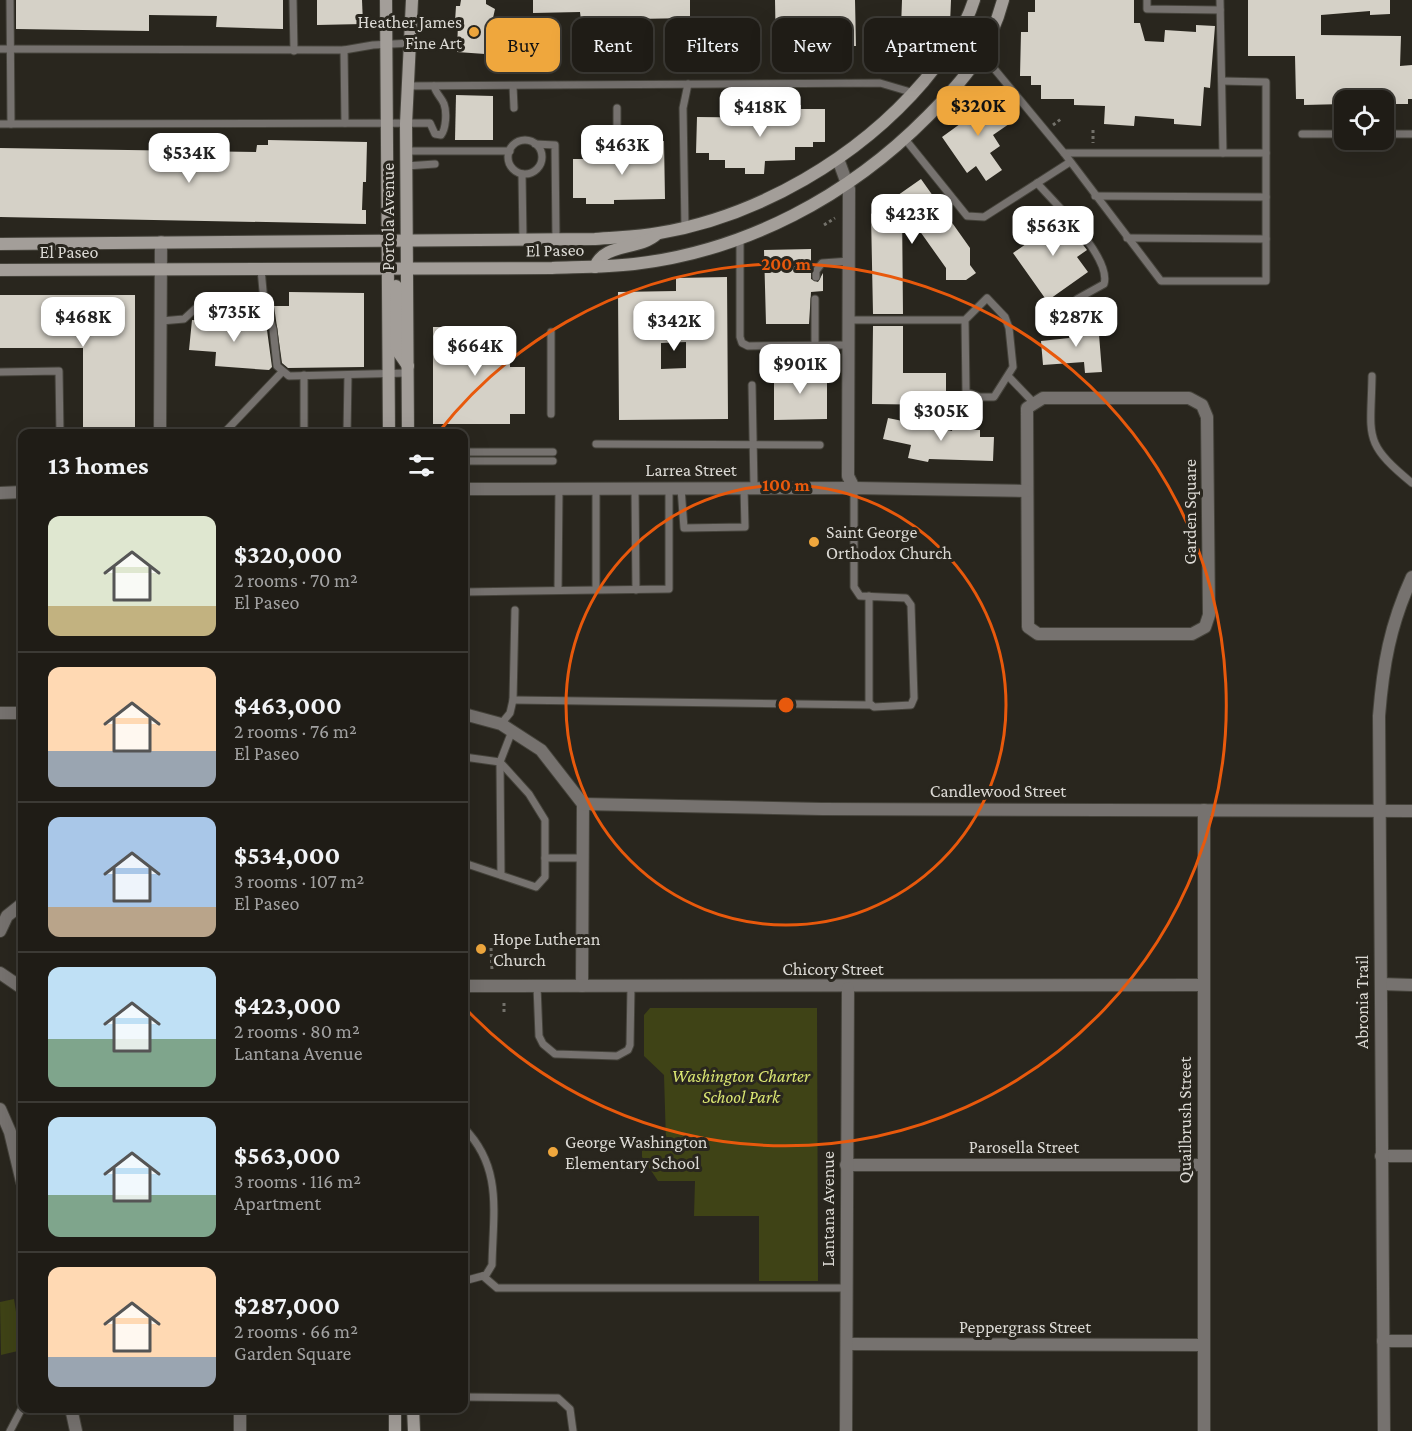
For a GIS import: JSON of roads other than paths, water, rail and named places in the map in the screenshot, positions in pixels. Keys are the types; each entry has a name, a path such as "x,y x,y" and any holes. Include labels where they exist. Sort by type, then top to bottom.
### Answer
{"street":[{"name":"Portola Avenue","path":"386,0 387,148 393,158 395,169 394,243 399,266 408,369 408,429"},
{"name":"Portola Avenue","path":"389,429 388,374 399,266 394,243 406,166 406,86 412,43 412,0"},
{"name":"El Paseo","path":"0,244 350,241 394,243 556,240 658,234 685,228 750,205 837,159 878,127 914,93 946,54 967,22 974,0"},
{"name":"El Paseo","path":"998,18 1003,0"},
{"name":"El Paseo","path":"0,270 399,266 595,267 663,260 740,239 807,209 849,183 905,139 967,72"},
{"path":"387,127 394,137 396,151 406,151"},
{"path":"837,159 849,183 848,476 854,488"},
{"path":"595,267 597,260 608,252 640,245 658,234"},
{"path":"160,429 161,242"},
{"name":"Garden Square","path":"1042,398 1189,398 1202,405 1207,417 1209,615 1205,627 1192,634 1038,634 1028,627 1027,408 1033,402 1042,398"},
{"name":"Larrea Street","path":"468,489 854,488 1027,491"},
{"path":"0,493 18,492"},
{"name":"Abronia Trail","path":"1384,1431 1379,716 1382,680 1391,627 1412,578"},
{"path":"0,713 18,713"},
{"path":"468,715 501,724 541,750 583,804 582,986"},
{"name":"Candlewood Street","path":"583,804 822,809 1412,811"},
{"name":"Quailbrush Street","path":"1204,810 1204,1431"},
{"path":"0,931 7,916 18,907"},
{"path":"0,973 18,985"},
{"path":"1381,984 1412,985"},
{"name":"Chicory Street","path":"468,986 848,988 1203,985"},
{"name":"Lantana Avenue","path":"846,1431 848,988"},
{"path":"0,1109 10,1132 18,1165"},
{"path":"1381,1156 1412,1156"},
{"name":"Parosella Street","path":"846,1165 1203,1165"},
{"path":"1383,1341 1412,1341"},
{"name":"Peppergrass Street","path":"847,1344 1203,1345"},
{"path":"72,1413 76,1431"},
{"path":"240,1413 240,1431"},
{"path":"394,1413 395,1431"},
{"path":"413,1413 414,1431"}],"lane":[{"path":"10,0 11,124"},
{"path":"293,0 294,51"},
{"path":"1148,0 1147,9 1220,10"},
{"path":"1220,0 1223,153"},
{"path":"0,49 294,51 344,50 412,43"},
{"path":"344,50 345,123"},
{"path":"997,72 1064,153 1161,281 1266,281 1266,82 1222,81"},
{"path":"406,86 880,83 914,93"},
{"path":"685,228 683,108 688,84"},
{"path":"0,124 345,123 387,127 430,123 435,134 441,135 444,132 444,103 434,86"},
{"path":"513,86 514,108"},
{"path":"617,108 617,144"},
{"path":"1302,134 1334,134"},
{"path":"1394,134 1412,134"},
{"path":"905,139 967,216 984,217 1071,162"},
{"path":"535,144 541,153 541,164 533,172 522,174 508,165 510,151 519,142 555,145 556,240"},
{"path":"406,151 510,151"},
{"path":"1064,153 1266,153"},
{"path":"406,166 435,164"},
{"path":"522,174 523,240"},
{"path":"1037,183 1094,250 1104,269 1104,284 1077,299"},
{"path":"1095,196 1266,197"},
{"path":"1127,237 1266,238"},
{"path":"740,239 740,337 742,343 748,346 849,345"},
{"path":"816,277 816,271 822,263 850,261"},
{"path":"261,269 264,302 273,329 276,366 282,372 289,376 348,375 388,374 408,369"},
{"path":"849,320 965,320 987,298 1005,317 1014,367 994,397 980,398 966,392 965,320"},
{"path":"815,299 815,345"},
{"path":"161,321 178,321 191,315 196,308 264,302"},
{"path":"550,332 550,414"},
{"path":"0,372 59,371 60,429"},
{"path":"228,429 282,372"},
{"path":"304,375 304,429"},
{"path":"348,375 348,429"},
{"path":"1372,376 1372,439 1387,463 1412,483"},
{"path":"1009,377 1033,402"},
{"path":"675,488 684,528 744,527 753,445 752,385"},
{"path":"596,444 820,445"},
{"path":"468,452 553,452"},
{"path":"468,461 553,461"},
{"path":"635,488 636,590"},
{"path":"468,592 669,590 675,488"},
{"path":"513,700 871,705 874,707 911,705 914,698 911,605 906,598 860,596 854,588 854,488"},
{"path":"558,590 559,489"},
{"path":"596,489 596,590"},
{"path":"869,596 871,705"},
{"path":"501,724 510,713 513,700 515,610"},
{"path":"501,875 500,762 512,731"},
{"path":"468,758 500,762 529,794 545,820 545,877 536,887 468,863"},
{"path":"545,858 584,858"},
{"path":"537,986 537,1026 543,1044 555,1054 596,1056 617,1056 628,1050 631,1038 631,986"},
{"path":"468,1132 479,1144 493,1178 492,1265 486,1275 468,1280"},
{"path":"483,1276 497,1288 847,1288"},
{"path":"468,1397 558,1398 570,1410 573,1431"},
{"path":"10,1431 19,1413"}],"place":[{"name":"Heather James Fine Art","path":"474,32"},
{"name":"Saint George Orthodox Church","path":"814,542"},
{"name":"Hope Lutheran Church","path":"481,949"},
{"name":"George Washington Elementary School","path":"553,1152"}],"park label":[{"name":"Washington Charter School Park","path":"741,1086"}]}
